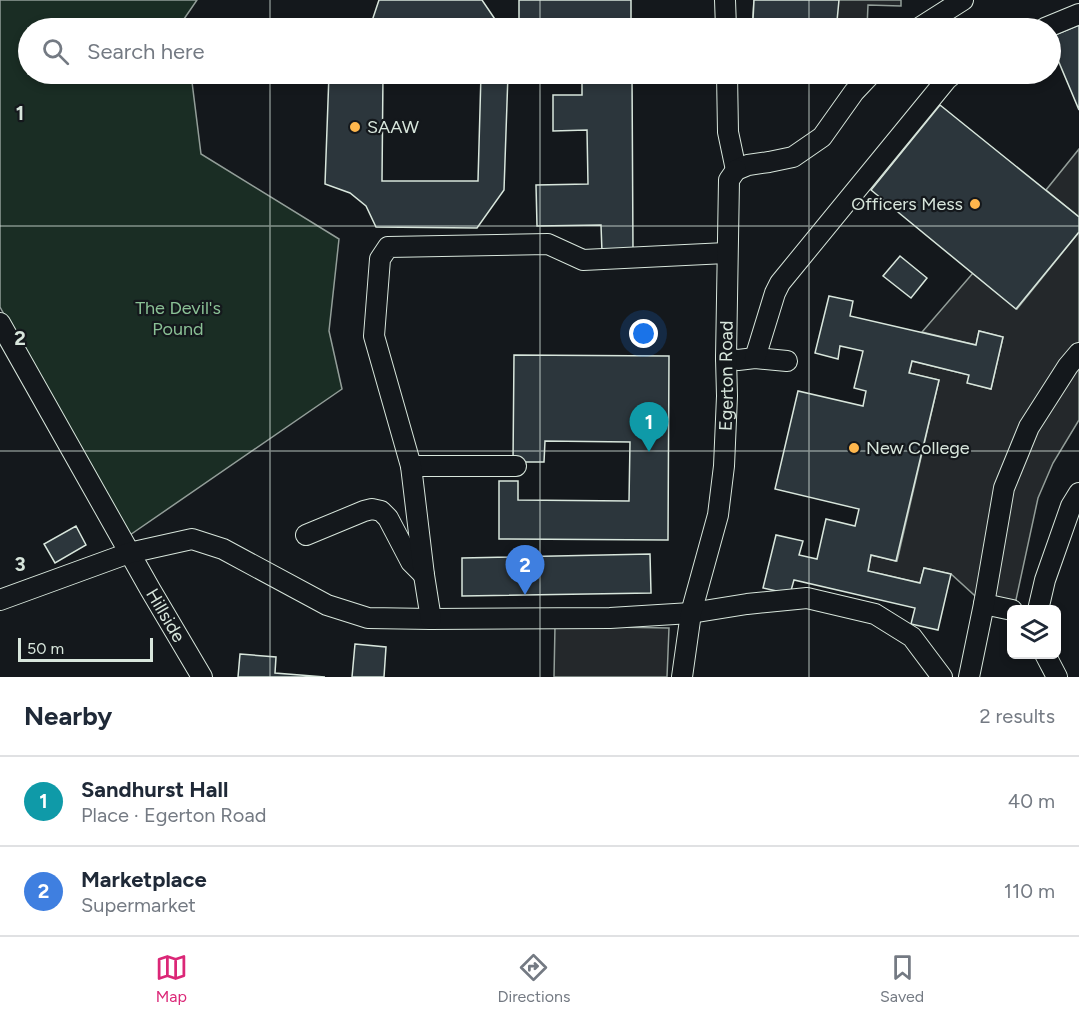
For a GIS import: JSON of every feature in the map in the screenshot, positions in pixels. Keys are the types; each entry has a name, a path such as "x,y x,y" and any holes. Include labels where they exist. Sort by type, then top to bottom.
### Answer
{"street":[{"path":"725,0 726,18"},
{"path":"935,18 963,0"},
{"path":"1061,21 1079,14"},
{"name":"Egerton Road","path":"682,677 691,613 718,515 724,466 727,396 726,253 729,180 736,170 728,132 727,84"},
{"path":"736,170 748,165 793,157 822,137 862,84"},
{"path":"755,358 780,283 943,84"},
{"path":"431,619 411,466 374,336 380,259 388,247 548,244 583,260 726,253"},
{"name":"Hillside","path":"0,323 129,553 202,677"},
{"path":"969,677 1004,488 1029,427 1068,366 1079,353"},
{"path":"726,358 787,361"},
{"path":"411,466 516,466"},
{"path":"1039,605 1045,580 1071,506 1079,493"},
{"path":"306,534 364,511 372,509 381,511 388,518 411,562 424,575"},
{"path":"0,600 129,553 192,539 223,549 327,605 368,618 609,618 691,613 807,598 875,614 912,636 942,677"},
{"path":"984,604 1007,608"},
{"path":"1048,659 1057,677"}],"green space":[{"name":"The Devil's Pound","path":"0,0 197,0 185,18 18,18 18,84 192,84 201,154 339,239 329,331 342,389 127,537 0,307"}],"shaded area":[{"path":"754,0 901,0 901,6 868,5 867,18 753,18"},
{"path":"1079,149 1079,217 1046,190"},
{"path":"1079,232 1079,420 1053,463 1038,498 1015,605 1007,605 1007,608 984,604 951,574 924,568 920,583 868,571 871,555 897,561 939,380 909,373 912,361 969,375 968,383 991,389 1003,337 979,331 976,345 922,332 973,273 1017,309"},
{"path":"555,626 669,628 667,677 554,677"}],"building":[{"path":"379,0 482,0 494,18 373,18"},
{"path":"519,0 631,0 631,18 519,18"},
{"path":"754,0 839,0 837,18 753,18"},
{"path":"1079,25 1079,110 1061,67 1061,32"},
{"name":"SAAW","path":"329,84 383,84 382,181 478,181 481,84 508,84 504,190 477,228 376,227 366,206 350,193 325,184"},
{"path":"582,84 632,84 633,251 602,252 601,225 537,226 536,185 588,184 587,130 553,131 553,95 582,95"},
{"name":"Officers Mess","path":"940,105 1079,217 1079,232 1016,309 871,190"},
{"path":"900,256 927,278 911,298 883,276"},
{"name":"New College","path":"829,296 853,301 850,316 976,345 979,331 1003,337 991,389 967,383 969,375 912,361 909,373 939,380 896,561 871,555 868,571 920,583 924,568 951,574 938,630 911,624 915,608 794,580 790,594 763,588 776,535 803,541 799,555 817,559 826,519 855,526 859,509 775,489 798,391 863,406 866,391 854,388 863,351 840,346 838,359 815,353"},
{"path":"514,355 669,356 668,540 499,539 499,481 518,481 518,500 629,501 630,442 545,441 544,462 513,462"},
{"path":"76,526 86,545 55,563 44,544"},
{"path":"650,554 651,593 462,596 462,558"},
{"path":"355,644 386,647 384,677 352,677"},
{"path":"240,654 276,657 275,673 325,677 238,677"}],"place":[{"name":"SAAW","path":"355,127"},
{"name":"Officers Mess","path":"975,204"},
{"name":"New College","path":"854,448"},
{"name":"Sandhurst Hall","path":"649,452"},
{"name":"Marketplace","path":"525,595"}]}
